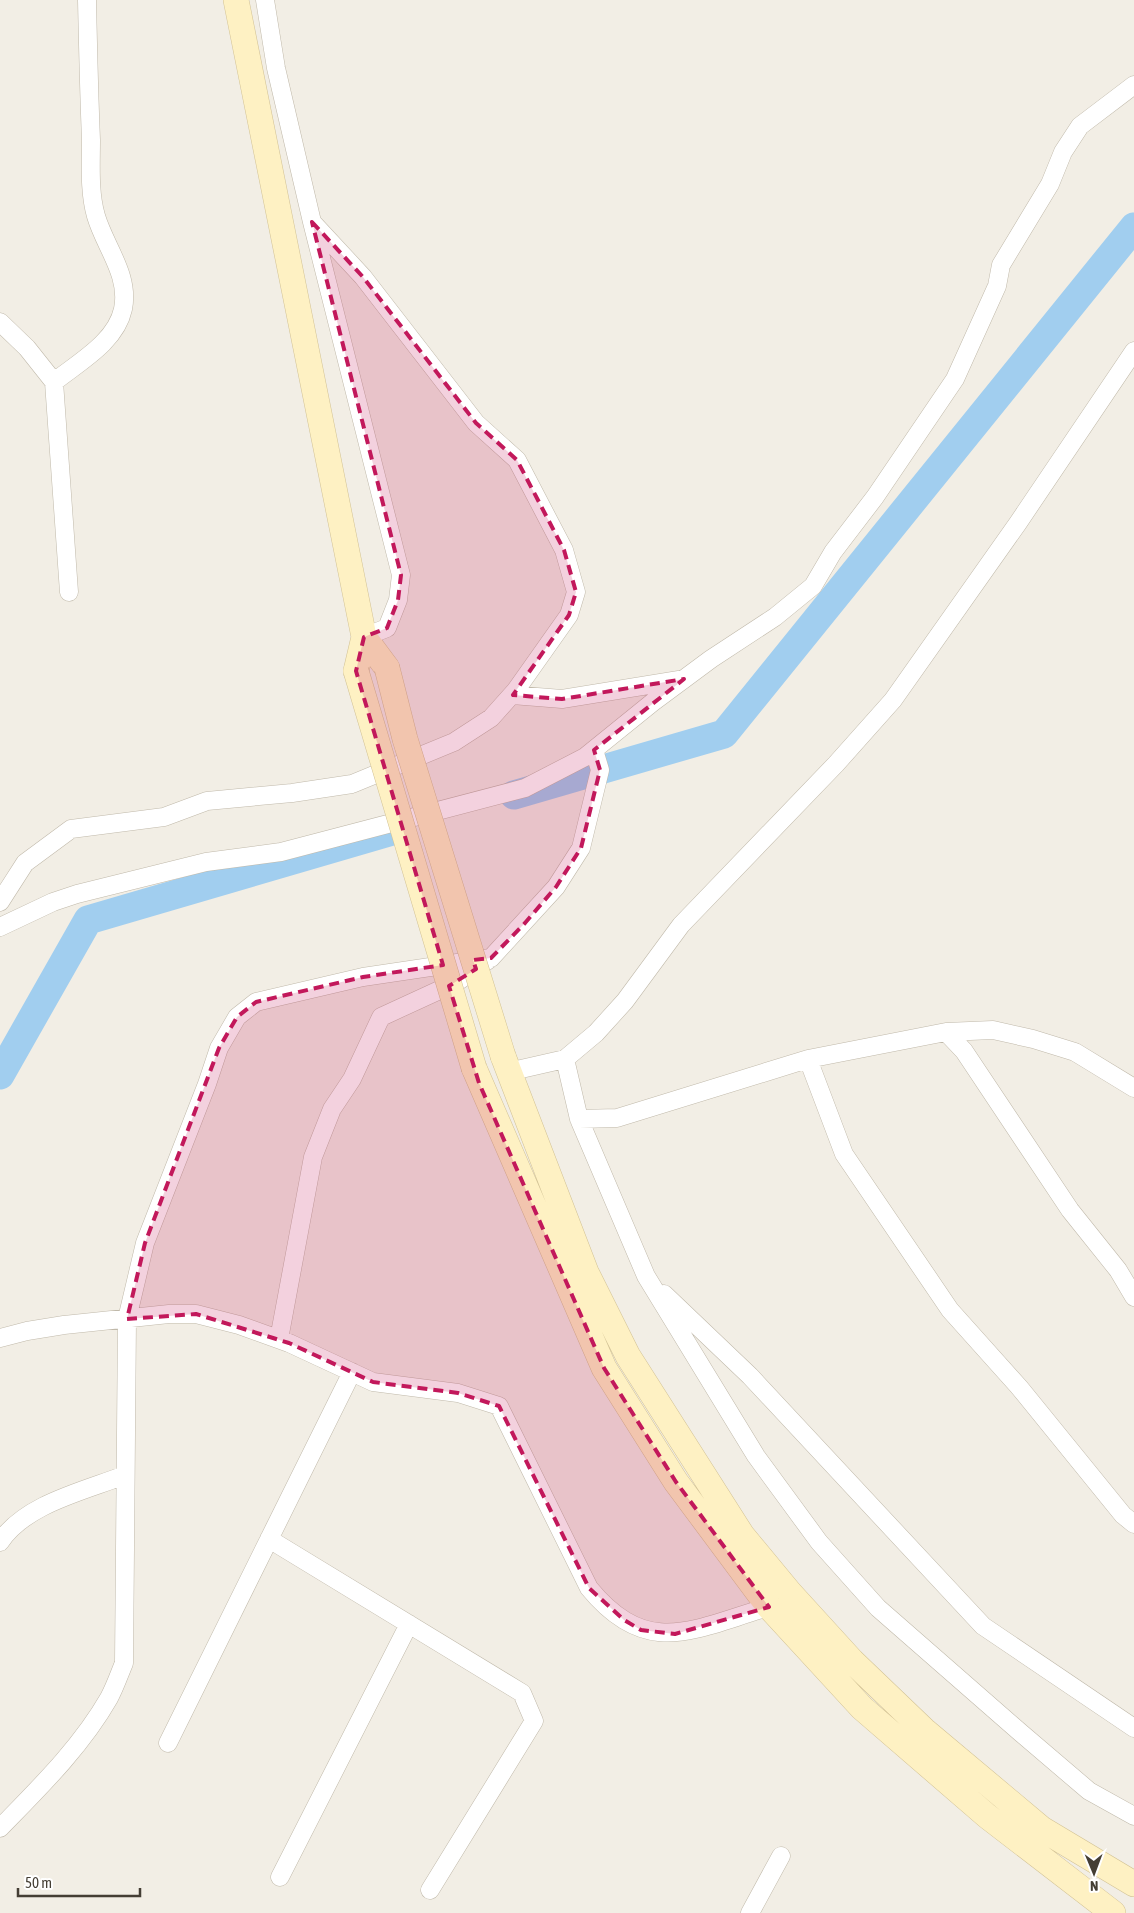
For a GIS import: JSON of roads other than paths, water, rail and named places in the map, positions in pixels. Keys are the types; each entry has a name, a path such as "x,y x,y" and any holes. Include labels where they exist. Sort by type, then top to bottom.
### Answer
{"street":[{"path":"54,382 108,338 117,326 123,309 124,289 120,273 96,215 93,192 86,0"},
{"path":"236,0 364,638 356,671 474,1068 604,1368 676,1482 769,1608 862,1708 986,1816 1113,1913"},
{"path":"265,0 276,68 312,222 401,575 398,600 387,628 364,638"},
{"path":"0,927 53,902 77,894 206,862 281,852 525,788 585,757 684,679 775,617 813,586 832,552 875,497 955,379 997,286 1001,265 1050,184 1063,152 1080,126 1134,85"},
{"path":"0,902 25,863 71,829 164,817 207,801 283,794 352,784 454,742 490,718 512,695 569,615 576,592 564,550 516,460 476,423 363,277 312,222"},
{"path":"0,322 27,348 54,382 69,592"},
{"path":"505,1064 565,1059 596,1034 625,1001 681,925 836,764 893,700 1018,523 1134,351"},
{"path":"364,638 387,668 405,739 505,1064 586,1272 624,1348 742,1536 790,1593 852,1661 924,1730 1042,1829 1134,1884"},
{"path":"512,695 562,699 684,679"},
{"path":"279,1340 313,1157 332,1109 352,1079 381,1017 457,982 491,958 556,887 581,848 600,770 594,750"},
{"path":"0,1828 36,1792 88,1732 110,1697 124,1663 127,1319 144,1243 207,1084 219,1048 237,1017 256,1002 363,977 491,958"},
{"path":"579,1119 617,1118 808,1059 946,1032 993,1030 1033,1039 1075,1052 1134,1088"},
{"path":"946,1032 964,1052 1070,1210 1118,1270 1134,1297"},
{"path":"565,1059 579,1119 646,1276 756,1456 819,1542 878,1608 1021,1733 1089,1791 1134,1816"},
{"path":"808,1059 844,1154 950,1310 1019,1387 1123,1515 1134,1524"},
{"path":"646,1276 750,1376 982,1626 1134,1728"},
{"path":"0,1338 27,1330 168,1314 196,1314 240,1325 279,1340 373,1382 458,1393 499,1406 590,1588 600,1601 624,1620 641,1630 675,1634 769,1608"},
{"path":"168,1742 352,1372"},
{"path":"0,1542 6,1534 32,1512 125,1475"},
{"path":"269,1539 522,1693 534,1721 430,1890"},
{"path":"280,1876 409,1624"},
{"path":"750,1913 781,1856"}],"waterway":[{"path":"514,795 724,734 1134,227"},
{"path":"0,1075 88,920 392,831"}]}
